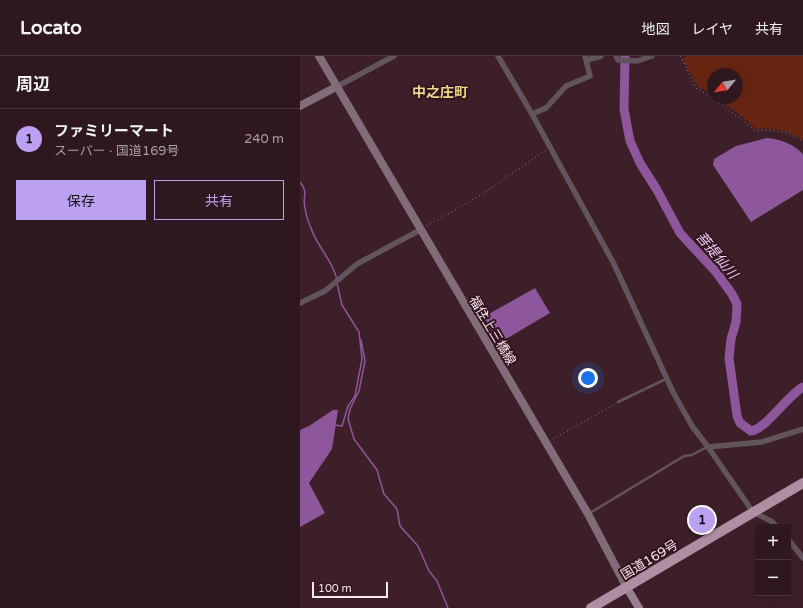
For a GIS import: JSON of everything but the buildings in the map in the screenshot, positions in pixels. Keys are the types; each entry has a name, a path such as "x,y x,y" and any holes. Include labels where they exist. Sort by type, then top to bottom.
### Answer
{"highway":[{"name":"国道169号","path":"592,608 803,483"}],"main road":[{"name":"福住上三橋線","path":"319,56 588,514 627,588"},
{"path":"300,106 336,87"},
{"path":"627,588 639,608"}],"street":[{"path":"336,87 394,56"},
{"path":"498,56 532,114 614,264 667,379 692,426 753,512 774,524"},
{"path":"532,114 546,108 566,86 590,76 586,58 601,56"},
{"path":"616,56 618,60 638,61 652,56"},
{"path":"300,303 324,291 357,264 420,230"},
{"path":"708,447 762,442 803,429"},
{"path":"791,543 803,558"}],"lane":[{"path":"618,402 667,379"},
{"path":"588,514 684,456 692,455 708,447"}],"path":[{"path":"680,56 697,89 707,95"},
{"path":"720,104 729,111 740,116 756,131 775,131 795,136 803,142"},
{"path":"420,230 443,215 480,195 550,148"},
{"path":"546,443 618,402"}],"shaded area":[{"path":"688,56 803,56 803,140 781,130 769,128 756,129 726,104 743,104 743,68 707,68 707,91 699,88 682,59"},
{"path":"767,138 795,147 803,154 803,190 751,222 713,165 714,159 736,146"},
{"path":"535,288 550,313 501,342 497,341 485,319 487,315"},
{"path":"333,410 338,410 332,449 309,483 325,513 300,527 300,430 309,426"}],"waterway":[{"name":"菩提仙川","path":"625,56 624,109 630,141 640,163 657,190 680,233 716,272 732,294 737,304 736,322 731,339 729,358 737,416 740,423 751,431 757,429 770,419 796,392 803,387"},
{"path":"300,182 305,192 304,204 309,223 317,241 332,266 337,280"},
{"path":"334,425 342,426 348,406 355,396 362,359 359,332 342,305 337,283"},
{"path":"361,340 365,361 359,391 350,409 348,419 354,439 377,470 384,494 397,509 400,526 418,546 429,571 437,581 448,608"}],"place":[{"name":"ファミリーマート","path":"702,520"}],"district":[{"name":"中之庄町","path":"440,92"}]}
